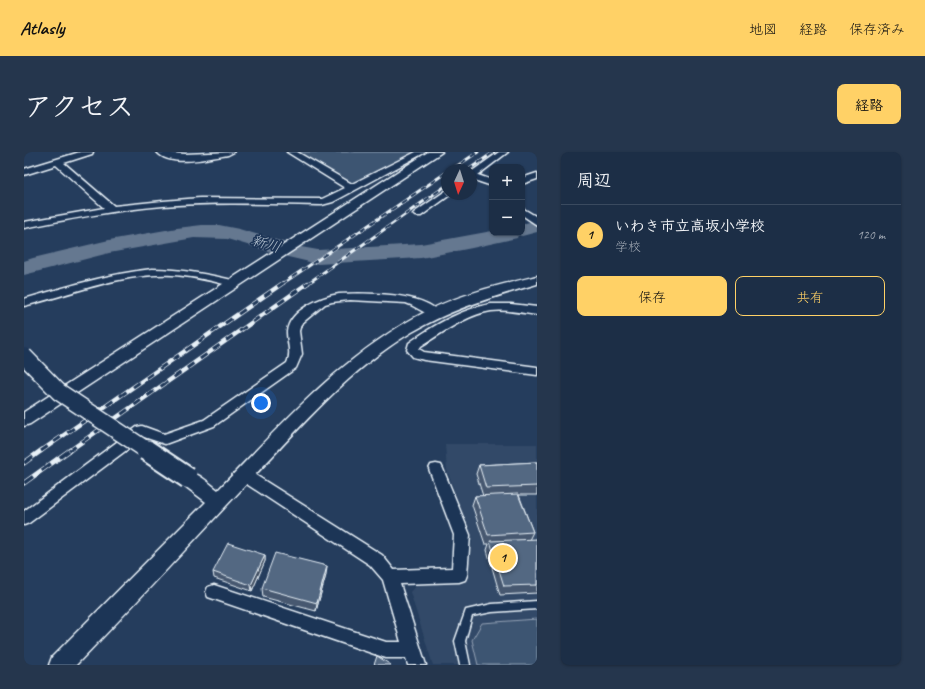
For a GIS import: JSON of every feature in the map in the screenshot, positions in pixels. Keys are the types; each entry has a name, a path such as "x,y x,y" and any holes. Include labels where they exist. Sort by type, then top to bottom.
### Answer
{"street":[{"path":"24,172 89,152"},
{"path":"162,152 171,157 228,152"},
{"path":"291,152 352,188"},
{"path":"24,225 111,209 182,202 219,200 322,202 330,200 422,152"},
{"path":"24,420 237,280 436,152"},
{"path":"477,172 504,152"},
{"path":"58,162 111,209"},
{"path":"525,180 537,176"},
{"path":"477,178 489,182"},
{"path":"418,214 441,197"},
{"path":"525,214 537,222"},
{"path":"24,303 86,284 151,273 172,272 237,280"},
{"path":"60,665 160,564 329,387 361,359 390,338 433,313 494,292 537,280"},
{"path":"494,292 508,307"},
{"path":"24,519 142,431 165,439 209,423 292,365 296,358 294,326 296,321 320,302 339,297 406,300 414,302 433,313"},
{"path":"537,311 508,307 483,309 455,321 413,346 413,350 417,354 424,356 537,371"},
{"path":"24,356 59,392 188,478 219,501"},
{"path":"390,577 459,575 462,535 436,469"},
{"path":"244,475 376,560 390,577 415,658"},
{"path":"214,592 386,650 415,658"}],"lane":[{"path":"465,665 460,641 470,614 492,608 537,605"}],"shaded area":[{"path":"291,152 422,152 352,188"},
{"path":"445,444 537,444 537,665 433,665 410,592 419,582 463,582 467,575 472,541 447,470"},
{"path":"537,619 537,665 478,665 472,640 482,623"}],"building":[{"path":"537,462 537,486 486,488 479,465"},
{"path":"518,494 533,532 488,535 475,496"},
{"path":"537,539 537,585 504,586 490,541"},
{"path":"228,543 265,555 251,585 213,572"},
{"path":"275,553 327,566 317,603 262,588"},
{"path":"377,656 391,665 374,665"}],"waterway":[{"name":"新川","path":"525,229 537,226"},
{"name":"新川","path":"24,268 109,246 194,232 210,231 239,235 295,253 318,257 421,251 497,236"}],"railway":[{"path":"460,164 478,152"},
{"path":"477,164 494,152"},
{"path":"282,284 441,176"},
{"path":"307,284 441,189"},
{"path":"41,451 283,283"},
{"path":"69,451 308,283"},
{"path":"24,463 42,450"},
{"path":"24,483 70,450"}],"place":[{"name":"いわき市立高坂小学校","path":"503,558"}]}
